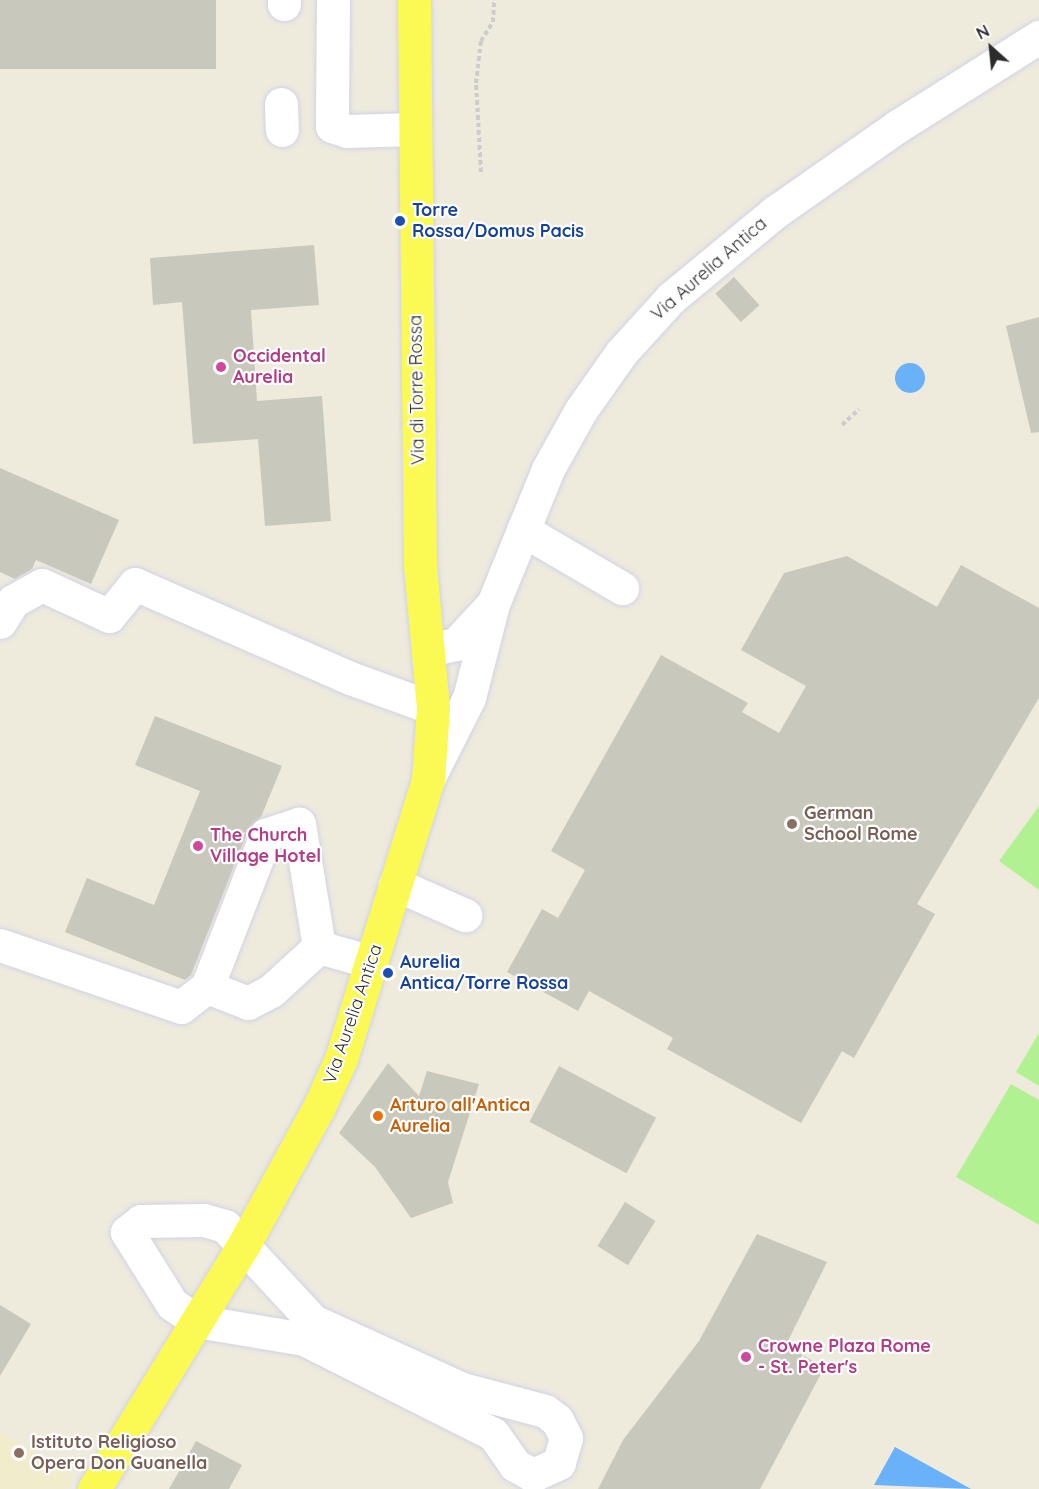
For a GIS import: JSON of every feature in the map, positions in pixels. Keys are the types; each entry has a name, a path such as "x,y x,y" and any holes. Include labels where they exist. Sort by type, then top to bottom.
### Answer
{"main road":[{"name":"Via di Torre Rossa","path":"414,0 420,565 433,708 428,778"},
{"name":"Via Aurelia Antica","path":"94,1489 243,1246 331,1083 428,778"}],"street":[{"path":"333,0 332,126 347,131 414,129"},
{"name":"Via Aurelia Antica","path":"428,778 469,698 494,604 548,469 581,410 621,352 671,298 784,206 1039,37"},
{"path":"523,530 622,588"},
{"path":"0,622 13,601 42,585 109,616 135,584 350,678 433,708"},
{"name":"Via Aurelia Antica","path":"428,650 456,644 494,604"},
{"path":"0,945 181,1007 207,987 266,836 299,824 319,946"},
{"path":"395,885 465,915"},
{"path":"319,946 371,962"},
{"path":"207,987 248,1003 272,990 319,946"},
{"path":"204,1220 225,1226 243,1246 313,1321 462,1389 544,1411 557,1420 566,1438 559,1463 539,1474 524,1470 493,1434 304,1339 197,1321 172,1305 127,1232 141,1221 204,1220"}],"path":[{"path":"481,172 476,82 481,42 493,22 494,0"},
{"path":"842,425 859,408"}],"shaded area":[{"name":"Istituto Religioso Opera Don Guanella","path":"0,1432 74,1475 65,1489 0,1489"}],"green space":[{"path":"1039,806 1039,890 999,861"},
{"path":"1039,1033 1039,1086 1016,1072"},
{"path":"1011,1084 1039,1100 1039,1225 956,1177"}],"water":[{"path":"910,363 921,367 925,378 921,389 910,393 899,389 895,378 899,367"},
{"path":"895,1447 971,1489 874,1485"}],"building":[{"path":"0,0 216,0 216,69 0,69"},
{"path":"314,245 319,305 251,310 257,401 322,396 331,521 265,526 258,439 193,444 182,302 153,305 150,258"},
{"path":"734,277 759,305 741,322 715,294"},
{"path":"1039,317 1039,432 1031,433 1006,326"},
{"path":"0,468 119,520 91,584 36,560 32,569 15,579 0,572"},
{"path":"847,556 937,607 961,565 1039,608 1039,698 917,904 935,914 854,1058 842,1051 801,1123 667,1049 673,1038 589,991 578,1011 507,972 542,909 558,918 585,870 551,851 661,655 748,703 742,712 779,733 806,686 741,650 784,573"},
{"path":"155,716 282,766 261,817 249,828 191,975 185,980 65,932 87,878 154,905 200,791 135,765"},
{"path":"388,1063 419,1096 427,1071 479,1084 448,1182 453,1203 411,1218 375,1167 339,1133"},
{"path":"559,1066 656,1118 627,1173 529,1122"},
{"path":"625,1202 656,1221 628,1265 597,1246"},
{"name":"Crowne Plaza Rome - St. Peter's","path":"757,1234 827,1262 786,1345 824,1368 760,1489 598,1489 623,1440 699,1341"},
{"path":"0,1305 31,1324 0,1376"},
{"path":"196,1441 242,1465 229,1489 169,1489"}],"place":[{"name":"Torre Rossa/Domus Pacis","path":"400,221"},
{"name":"Occidental Aurelia","path":"221,367"},
{"name":"German School Rome","path":"792,824"},
{"name":"The Church Village Hotel","path":"198,846"},
{"name":"Aurelia Antica/Torre Rossa","path":"388,973"},
{"name":"Arturo all'Antica Aurelia","path":"378,1116"},
{"name":"Crowne Plaza Rome - St. Peter's","path":"746,1357"},
{"name":"Istituto Religioso Opera Don Guanella","path":"19,1453"}]}
